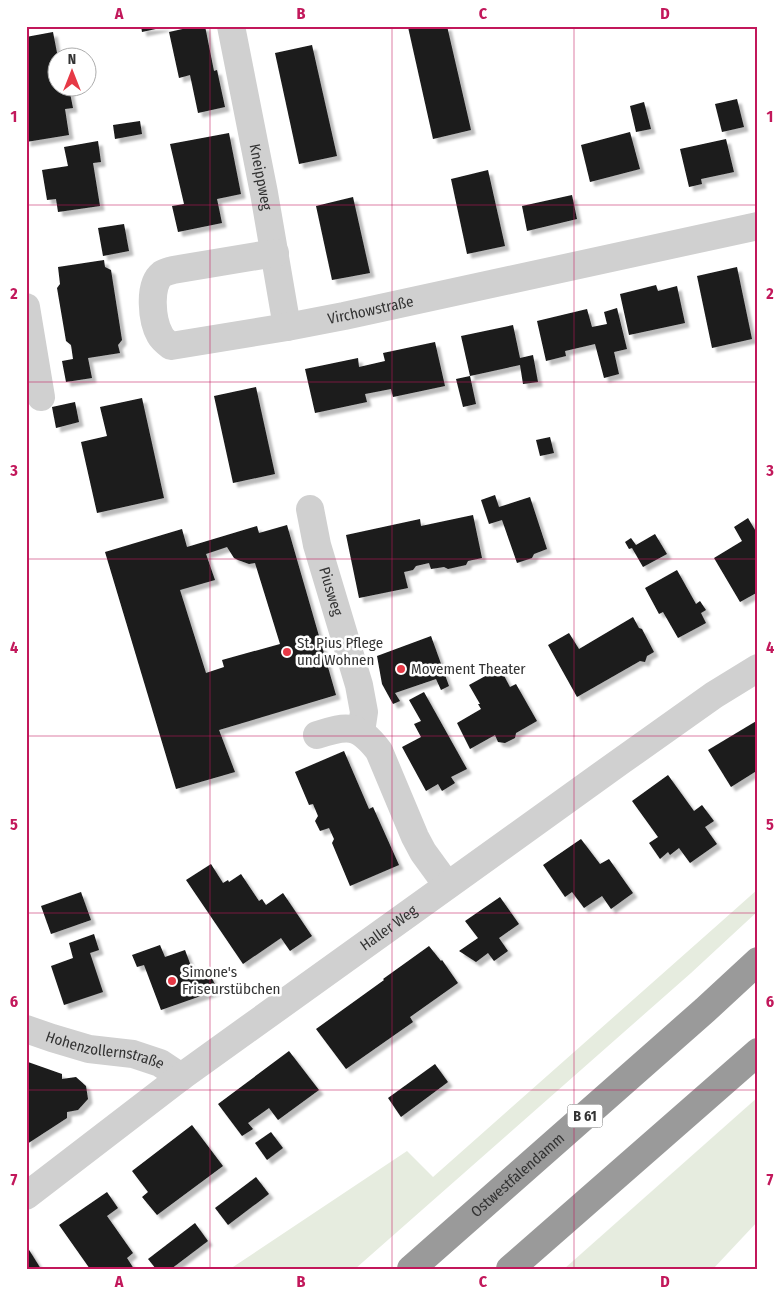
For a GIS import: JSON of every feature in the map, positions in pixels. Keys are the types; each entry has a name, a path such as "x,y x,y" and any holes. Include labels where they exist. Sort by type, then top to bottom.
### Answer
{"highway":[{"name":"Ostwestfalendamm","path":"411,1269 758,962"},
{"path":"510,1269 758,1052"}],"street":[{"name":"Kneippweg","path":"231,26 264,193 287,327"},
{"name":"Virchowstraße","path":"274,253 173,270 162,274 154,285 152,297 156,326 161,337 171,346 287,327 385,308 758,226"},
{"path":"26,307 41,397"},
{"name":"Piusweg","path":"310,509 317,545 359,684 364,712 361,732"},
{"name":"Haller Weg","path":"26,1196 181,1077 447,885 698,706 758,668"},
{"path":"317,735 336,729 349,728 361,732 370,740 379,751 415,837 423,852 447,885"},
{"name":"Hohenzollernstraße","path":"26,1029 89,1049 133,1054 160,1063 181,1077"}],"shaded area":[{"path":"758,889 758,911 691,973 355,1269 230,1269 407,1151 433,1177"},
{"path":"758,1097 758,1221 713,1269 564,1269"}],"building":[{"path":"141,26 165,26 165,27 142,32"},
{"path":"205,26 214,71 217,70 225,107 198,113 190,75 179,78 169,32"},
{"path":"447,26 471,130 433,139 408,27"},
{"path":"53,32 56,48 48,48 48,98 71,98 73,108 65,109 69,135 26,142 26,37"},
{"path":"312,45 337,156 299,164 275,53"},
{"path":"737,99 744,127 722,132 715,104"},
{"path":"644,102 651,129 636,132 630,106"},
{"path":"140,121 142,134 115,139 113,125"},
{"path":"630,132 640,169 590,182 581,145"},
{"path":"229,133 241,194 217,199 222,223 178,232 172,206 184,204 170,144"},
{"path":"726,139 734,172 701,179 702,184 689,187 680,149"},
{"path":"98,141 101,162 93,163 100,206 58,212 56,199 47,200 42,170 68,166 64,147"},
{"path":"488,170 505,246 467,254 451,179"},
{"path":"572,195 577,219 527,231 522,206"},
{"path":"353,197 370,273 332,280 316,206"},
{"path":"124,224 129,251 103,256 98,228"},
{"path":"104,260 105,267 111,270 122,340 118,345 120,353 88,358 92,378 66,382 62,361 73,359 71,345 66,341 57,288 60,284 58,267"},
{"path":"737,267 752,339 712,348 697,276"},
{"path":"656,285 658,291 677,286 685,323 629,335 620,294"},
{"path":"617,308 627,349 614,352 619,374 604,378 595,344 565,351 566,356 546,361 537,321 587,309 592,327 607,324 604,312"},
{"path":"513,325 520,358 533,355 538,382 523,384 520,365 470,376 461,336"},
{"path":"435,342 445,386 393,397 391,389 365,394 367,402 315,413 305,369 358,358 359,367 385,361 383,353"},
{"path":"470,376 476,404 463,407 456,379"},
{"path":"256,387 275,474 233,483 214,396"},
{"path":"142,398 164,498 97,513 81,442 107,436 100,407"},
{"path":"75,402 79,422 56,428 52,407"},
{"path":"550,437 554,453 540,456 536,440"},
{"path":"495,495 499,507 530,497 547,549 534,554 532,558 517,563 502,520 489,524 481,500"},
{"path":"473,515 482,558 468,561 466,565 448,569 444,567 431,569 429,563 416,566 413,570 404,572 408,588 359,598 346,535 420,519 421,526"},
{"path":"748,518 758,535 758,592 740,602 714,558 742,541 734,527"},
{"name":"St. Pius Pflege und Wohnen","path":"287,525 336,695 219,730 235,772 176,789 105,552 182,529 187,547 257,526 259,533","holes":["227,547 234,558 249,564 255,563 280,644 222,660 224,667 206,673 180,590 215,580 206,554"]},
{"path":"655,534 667,554 643,567 632,548 629,549 625,542 631,538 636,545"},
{"path":"677,570 696,604 700,601 706,610 701,613 706,623 678,638 663,612 659,614 645,588"},
{"path":"633,617 639,628 642,629 654,652 647,656 645,662 640,661 577,697 548,645 569,633 579,649"},
{"path":"431,636 449,686 441,690 436,679 395,693 400,701 393,704 382,684 377,656"},
{"path":"500,668 510,687 516,684 537,721 516,733 515,738 505,743 498,742 495,735 470,749 457,723 481,709 469,685"},
{"path":"424,692 467,769 451,777 455,783 442,791 438,784 426,791 402,747 421,737 414,724 421,721 409,700"},
{"path":"758,720 758,770 731,787 708,750"},
{"path":"344,751 369,809 373,807 399,865 350,886 332,843 334,839 329,828 320,831 315,821 318,816 313,804 309,805 295,772"},
{"path":"668,775 694,811 702,805 714,821 705,827 717,844 690,863 679,848 670,855 668,852 660,859 649,843 658,837 632,801"},
{"path":"581,839 600,864 609,859 633,893 611,909 602,896 584,908 572,892 565,897 543,865"},
{"path":"211,864 223,883 228,880 229,882 241,874 259,901 262,899 266,905 283,893 312,936 290,951 281,938 243,964 186,880"},
{"path":"81,892 91,920 51,934 41,906"},
{"path":"500,897 519,924 499,938 508,951 494,961 488,953 476,962 459,951 478,938 465,921"},
{"path":"94,934 99,950 90,953 103,992 64,1005 51,966 73,958 69,943"},
{"path":"160,945 165,957 185,950 194,974 207,969 218,990 161,1010 144,965 137,967 132,955"},
{"path":"429,946 442,960 458,983 410,1017 413,1022 346,1069 316,1029"},
{"path":"289,1051 319,1090 278,1120 269,1108 248,1123 253,1129 242,1136 218,1104"},
{"path":"28,1062 62,1074 62,1079 76,1077 86,1086 88,1099 78,1110 67,1112 67,1118 27,1144 26,1066"},
{"path":"435,1064 448,1082 401,1117 388,1098"},
{"path":"192,1125 223,1166 157,1215 142,1197 148,1192 132,1171"},
{"path":"271,1132 283,1148 267,1160 255,1143"},
{"path":"256,1177 269,1194 228,1225 215,1208"},
{"path":"107,1192 118,1208 107,1216 133,1253 127,1258 134,1269 90,1269 59,1225"},
{"path":"195,1223 208,1241 171,1269 156,1269 148,1259"},
{"path":"26,1245 41,1269 26,1269"}],"place":[{"name":"St. Pius Pflege und Wohnen","path":"287,652"},
{"name":"Movement Theater","path":"401,669"},
{"name":"Simone's Friseurstübchen","path":"172,981"}]}
